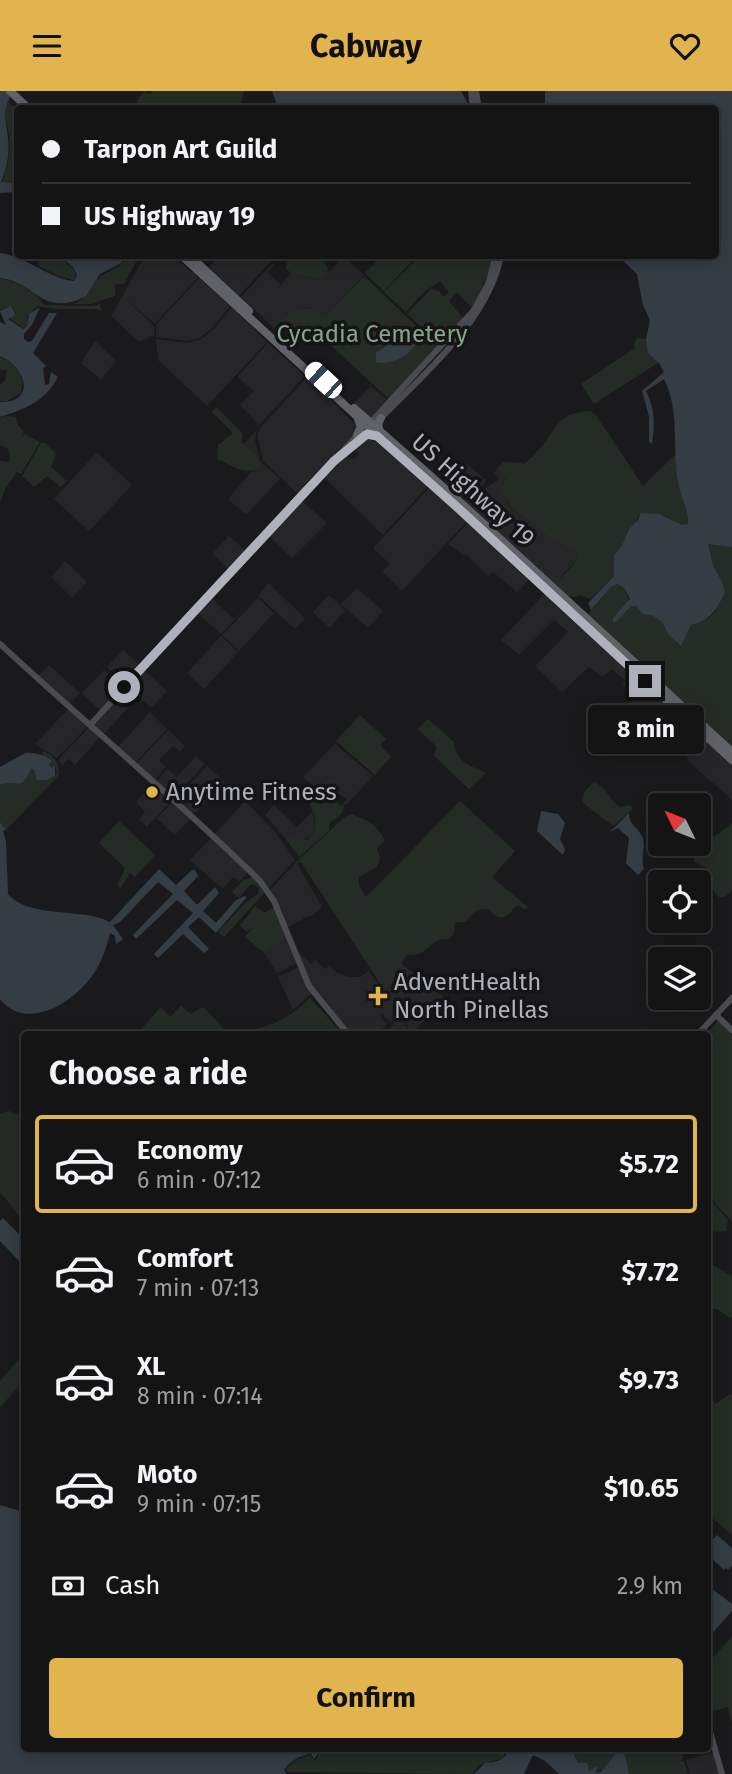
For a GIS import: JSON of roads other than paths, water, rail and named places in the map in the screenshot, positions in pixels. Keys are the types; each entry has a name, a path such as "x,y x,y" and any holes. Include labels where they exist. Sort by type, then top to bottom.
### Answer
{"highway":[{"path":"3,91 12,95"},
{"name":"US Highway 19","path":"187,259 200,270 205,270 273,337 372,424 416,471 451,494 559,601 596,628 646,682 660,691"},
{"name":"US Highway 19","path":"187,259 259,328 291,350 372,424 515,561 550,585 606,645 626,659"},
{"path":"359,437 361,427 372,424"},
{"path":"359,437 367,434 372,424"},
{"path":"626,659 639,667 687,719 732,756"},
{"path":"660,691 681,706 711,738"}],"main road":[{"path":"372,424 477,311 495,259"},
{"path":"372,424 406,392 477,311 494,285 500,259"},
{"path":"406,392 414,382 414,377"},
{"path":"91,724 359,437"},
{"path":"0,644 91,724 262,883 274,901 309,986 346,1031"},
{"path":"703,1031 732,1000"},
{"path":"718,1016 732,1028"},
{"path":"711,1735 722,1774"}],"place":[{"name":"Anytime Fitness","path":"152,792"},
{"name":"AdventHealth North Pinellas","path":"378,996"}],"park label":[{"name":"Cycadia Cemetery","path":"372,334"}]}
